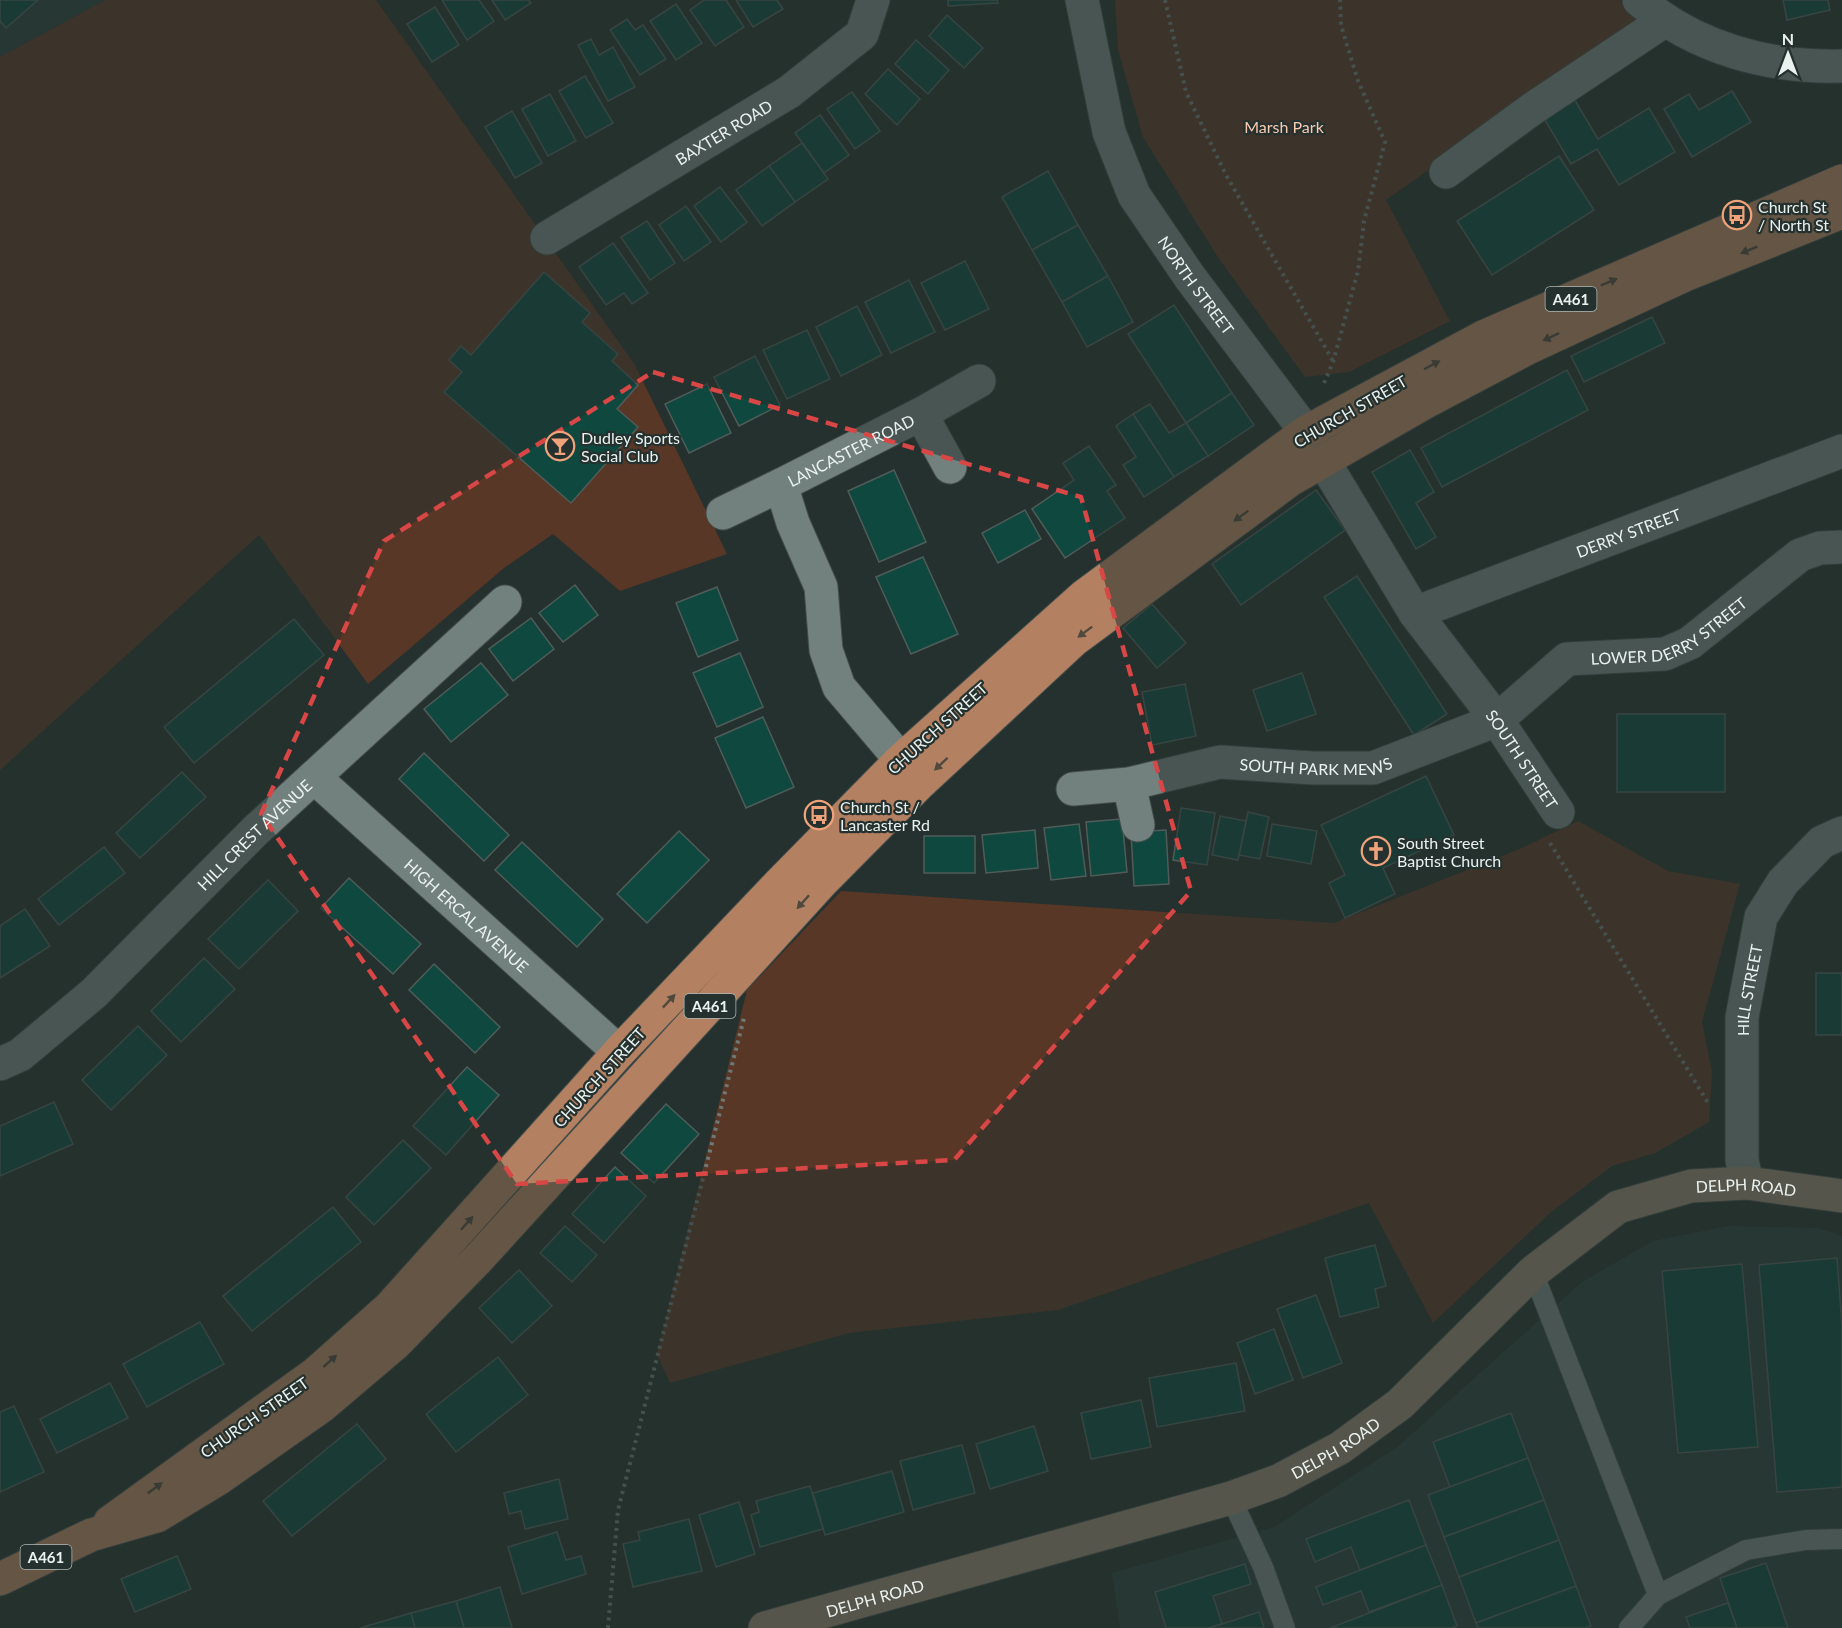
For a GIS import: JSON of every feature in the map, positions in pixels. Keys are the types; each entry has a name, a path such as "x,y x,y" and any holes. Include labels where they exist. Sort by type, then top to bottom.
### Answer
{"main road":[{"name":"CHURCH STREET","path":"0,1580 91,1535 316,1373 390,1307 619,1052 901,760 1084,596 1306,432 1483,337 1842,181"},
{"name":"CHURCH STREET","path":"91,1535 157,1516 218,1479 322,1406 395,1344 486,1250 822,882 920,784 1074,640 1290,480 1424,403 1528,348 1685,275 1842,212"},
{"name":"DELPH ROAD","path":"765,1628 1231,1498 1278,1481 1340,1448 1400,1404 1533,1272 1618,1206 1690,1186 1748,1183 1842,1196"}],"street":[{"name":"BAXTER ROAD","path":"547,238 789,92 862,34 873,0"},
{"name":"NORTH STREET","path":"1082,0 1109,132 1134,195 1189,276 1306,432"},
{"path":"1639,0 1664,21 1745,56 1809,67 1842,66"},
{"path":"1446,172 1532,110 1664,21"},
{"name":"LANCASTER ROAD","path":"723,513 921,414 979,381"},
{"path":"1306,432 1329,436 1395,400 1424,403"},
{"name":"LANCASTER ROAD","path":"921,414 950,467"},
{"name":"SOUTH STREET","path":"1306,432 1415,612 1497,720 1558,812"},
{"name":"DERRY STREET","path":"1415,612 1842,451"},
{"path":"1245,478 1270,477 1302,456 1324,460"},
{"name":"LANCASTER ROAD","path":"781,485 793,523 821,587 826,650 839,687 901,760"},
{"name":"LOWER DERRY STREET","path":"1497,720 1567,659 1665,654 1690,643 1800,555 1820,548 1842,547"},
{"name":"HILL CREST AVENUE","path":"0,1064 20,1055 93,994 256,830 505,602"},
{"name":"SOUTH PARK MEWS","path":"1073,789 1129,784 1220,762 1312,768 1372,768 1497,720"},
{"name":"HIGH ERCAL AVENUE","path":"314,777 619,1052"},
{"path":"1129,784 1138,825"},
{"name":"HILL STREET","path":"1748,1183 1742,1160 1742,1017 1761,917 1783,882 1822,842 1842,833"}],"lane":[{"path":"1533,1272 1658,1594"},
{"path":"1231,1498 1263,1567 1285,1628"},
{"path":"1629,1628 1658,1594 1746,1550 1806,1540 1842,1539"}],"path":[{"path":"1165,0 1186,92 1226,175 1333,362"},
{"path":"1322,387 1333,362 1358,271 1364,221 1386,142 1358,81 1341,25 1340,0"},
{"name":"SOUTH STREET","path":"1558,812 1550,844 1711,1109"},
{"path":"608,1628 618,1510 745,1017"}],"highlighted area":[{"path":"653,372 1081,497 1191,891 954,1160 517,1184 261,814 384,541"}],"shaded area":[{"path":"0,0 105,0 0,57"},
{"path":"1728,1226 1818,1228 1842,1236 1842,1628 1120,1628 1112,1573 1274,1527 1397,1447 1582,1282 1653,1241"}],"green space":[{"path":"105,0 376,0 635,365 727,554 620,591 553,534 504,568 368,684 259,535 0,770 0,57"},
{"name":"Marsh Park","path":"1115,0 1620,0 1641,20 1386,200 1450,321 1349,372 1305,377 1219,259 1143,137 1118,50"},
{"path":"1578,821 1668,871 1740,884 1702,1022 1712,1072 1709,1122 1655,1153 1612,1166 1550,1213 1433,1323 1369,1203 1058,1310 849,1333 670,1383 657,1354 747,990 841,891 1334,923 1522,848"}],"building":[{"path":"0,0 38,0 6,28 0,21"},
{"path":"442,0 479,0 494,21 467,40"},
{"path":"492,0 528,0 531,3 505,20"},
{"path":"704,0 726,0 744,27 715,46 690,10"},
{"path":"736,0 777,0 783,9 753,27"},
{"path":"948,0 997,0 998,3 948,6"},
{"path":"1783,0 1828,0 1830,10 1787,20"},
{"path":"676,4 702,43 676,60 650,21"},
{"path":"435,7 459,45 432,62 407,24"},
{"path":"947,15 983,48 964,68 929,36"},
{"path":"627,19 635,30 643,25 666,59 640,75 610,30"},
{"path":"591,39 599,55 613,47 635,87 608,101 578,45"},
{"path":"916,40 949,70 928,94 895,64"},
{"path":"888,69 920,99 897,125 865,94"},
{"path":"585,76 613,123 586,138 559,91"},
{"path":"1732,91 1751,122 1692,157 1664,109 1689,94 1699,110"},
{"path":"852,92 880,131 855,149 827,109"},
{"path":"550,94 576,141 548,156 522,109"},
{"path":"1573,97 1598,139 1649,108 1675,152 1619,185 1597,149 1571,164 1542,115"},
{"path":"512,111 542,163 515,178 485,127"},
{"path":"820,115 849,155 824,173 795,133"},
{"path":"802,143 828,179 795,202 769,166"},
{"path":"1559,156 1594,210 1492,275 1457,221"},
{"path":"769,166 795,202 762,226 736,190"},
{"path":"1048,171 1078,225 1032,250 1002,197"},
{"path":"720,187 747,222 721,242 694,206"},
{"path":"686,206 711,242 684,261 659,225"},
{"path":"647,221 675,263 650,280 621,237"},
{"path":"1078,225 1108,276 1062,302 1032,250"},
{"path":"613,243 648,293 632,304 624,293 606,305 579,267"},
{"path":"965,261 989,309 945,330 921,283"},
{"path":"544,272 590,313 582,322 618,354 612,361 638,385 617,409 638,427 571,503 444,392 462,372 449,360 461,346 471,355"},
{"path":"1108,276 1133,322 1087,347 1062,302"},
{"path":"909,280 935,332 891,353 865,302"},
{"path":"1174,305 1232,393 1186,423 1128,334"},
{"path":"857,306 882,355 841,376 816,327"},
{"path":"1652,317 1665,343 1584,382 1571,356"},
{"path":"807,330 830,379 787,399 763,350"},
{"path":"755,356 780,405 739,426 714,377"},
{"path":"1567,370 1588,410 1442,487 1421,448"},
{"path":"707,384 731,433 689,453 665,404"},
{"path":"1232,393 1254,425 1208,456 1186,423"},
{"path":"1150,404 1169,433 1186,423 1208,456 1174,477 1133,414"},
{"path":"1133,414 1174,477 1144,497 1123,465 1136,457 1116,426"},
{"path":"1089,446 1116,485 1107,491 1125,518 1065,558 1032,509 1074,480 1063,463"},
{"path":"1410,450 1434,492 1416,503 1436,537 1416,549 1372,472"},
{"path":"894,470 926,542 879,562 848,491"},
{"path":"1316,490 1345,530 1241,605 1212,564"},
{"path":"1025,510 1041,539 998,563 982,533"},
{"path":"923,557 958,634 911,654 876,577"},
{"path":"1357,576 1447,714 1414,735 1324,597"},
{"path":"575,585 598,615 563,642 539,613"},
{"path":"717,587 738,640 698,657 676,603"},
{"path":"1152,604 1186,643 1157,668 1123,628"},
{"path":"531,618 554,649 513,681 489,649"},
{"path":"294,619 324,655 194,763 164,727"},
{"path":"740,653 763,707 717,727 693,673"},
{"path":"481,663 508,695 451,742 424,709"},
{"path":"1302,673 1316,714 1267,731 1253,690"},
{"path":"1185,684 1196,736 1152,745 1142,692"},
{"path":"1617,714 1725,714 1725,792 1617,792"},
{"path":"763,717 794,787 746,808 715,738"},
{"path":"424,753 509,835 484,861 399,779"},
{"path":"182,772 206,797 140,858 116,833"},
{"name":"South Street Baptist Church","path":"1426,776 1454,835 1383,868 1395,894 1345,918 1329,883 1345,875 1321,825"},
{"path":"1181,808 1215,813 1207,865 1173,860"},
{"path":"1248,812 1269,817 1260,859 1239,855"},
{"path":"1220,816 1246,821 1238,860 1212,855"},
{"path":"1122,819 1127,872 1091,876 1086,822"},
{"path":"1079,824 1086,876 1051,880 1044,828"},
{"path":"1272,824 1317,831 1311,864 1267,856"},
{"path":"1035,830 1038,868 986,873 982,835"},
{"path":"1166,830 1169,884 1134,886 1131,832"},
{"path":"679,831 709,860 647,923 617,894"},
{"path":"924,836 975,836 975,873 924,873"},
{"path":"522,842 603,919 577,947 495,870"},
{"path":"104,847 125,873 59,925 38,899"},
{"path":"349,878 421,944 393,974 321,908"},
{"path":"268,880 298,911 239,969 208,939"},
{"path":"25,909 50,946 0,978 0,926"},
{"path":"204,958 235,989 181,1042 151,1011"},
{"path":"434,964 500,1027 475,1053 409,990"},
{"path":"1816,973 1842,973 1842,1035 1816,1035"},
{"path":"138,1026 167,1055 111,1110 82,1080"},
{"path":"467,1067 499,1095 446,1155 413,1126"},
{"path":"54,1102 73,1144 0,1176 0,1126"},
{"path":"666,1104 699,1134 654,1183 621,1153"},
{"path":"403,1140 431,1168 374,1225 346,1197"},
{"path":"615,1167 646,1196 604,1243 572,1214"},
{"path":"333,1207 361,1242 252,1331 223,1296"},
{"path":"565,1226 597,1255 572,1282 540,1253"},
{"path":"1375,1245 1386,1286 1375,1289 1379,1307 1340,1317 1325,1258"},
{"path":"1837,1258 1842,1326 1842,1487 1777,1492 1759,1265"},
{"path":"1742,1264 1758,1447 1678,1453 1662,1271"},
{"path":"519,1270 552,1306 512,1343 479,1308"},
{"path":"1316,1295 1342,1363 1303,1378 1277,1309"},
{"path":"200,1322 224,1364 147,1407 123,1364"},
{"path":"1274,1329 1293,1380 1255,1394 1237,1343"},
{"path":"498,1357 528,1395 456,1452 426,1414"},
{"path":"1236,1363 1245,1411 1157,1427 1149,1378"},
{"path":"110,1383 128,1418 57,1453 40,1419"},
{"path":"1141,1400 1151,1447 1091,1459 1081,1413"},
{"path":"14,1406 44,1472 0,1492 0,1412"},
{"path":"1511,1413 1528,1458 1450,1487 1433,1442"},
{"path":"357,1424 386,1459 292,1536 263,1501"},
{"path":"1034,1426 1048,1471 990,1489 976,1444"},
{"path":"962,1445 975,1493 913,1510 900,1461"},
{"path":"1528,1458 1544,1500 1444,1537 1428,1495"},
{"path":"892,1471 904,1512 825,1535 813,1493"},
{"path":"559,1479 568,1519 525,1529 521,1511 509,1514 504,1493"},
{"path":"810,1486 823,1529 760,1547 751,1515 759,1512 756,1501"},
{"path":"1409,1500 1426,1545 1360,1570 1351,1547 1315,1562 1306,1539"},
{"path":"1544,1500 1559,1540 1459,1577 1444,1537"},
{"path":"739,1502 755,1554 716,1567 699,1515"},
{"path":"689,1519 702,1571 633,1587 623,1544 640,1540 638,1532"},
{"path":"557,1532 566,1560 581,1556 586,1574 522,1594 508,1547"},
{"path":"1559,1540 1576,1586 1476,1623 1459,1577"},
{"path":"1426,1545 1442,1585 1369,1612 1361,1591 1323,1605 1316,1587"},
{"path":"177,1556 191,1589 135,1612 121,1579"},
{"path":"1766,1563 1788,1628 1737,1628 1720,1578"},
{"path":"1245,1564 1251,1584 1213,1596 1222,1624 1208,1628 1166,1628 1155,1592"},
{"path":"1442,1585 1457,1626 1452,1628 1330,1628"},
{"path":"1576,1586 1591,1626 1585,1628 1478,1628 1476,1623"},
{"path":"500,1587 512,1628 464,1628 456,1601"},
{"path":"456,1601 464,1628 415,1628 411,1613"},
{"path":"1728,1603 1737,1628 1690,1628 1686,1617"},
{"path":"1259,1612 1264,1628 1208,1628 1222,1624"},
{"path":"411,1613 415,1628 360,1628"}],"place":[{"name":"Church St / North St","path":"1737,215"},
{"name":"Dudley Sports Social Club","path":"560,446"},
{"name":"Church St / Lancaster Rd","path":"819,815"},
{"name":"South Street Baptist Church","path":"1376,851"}]}
